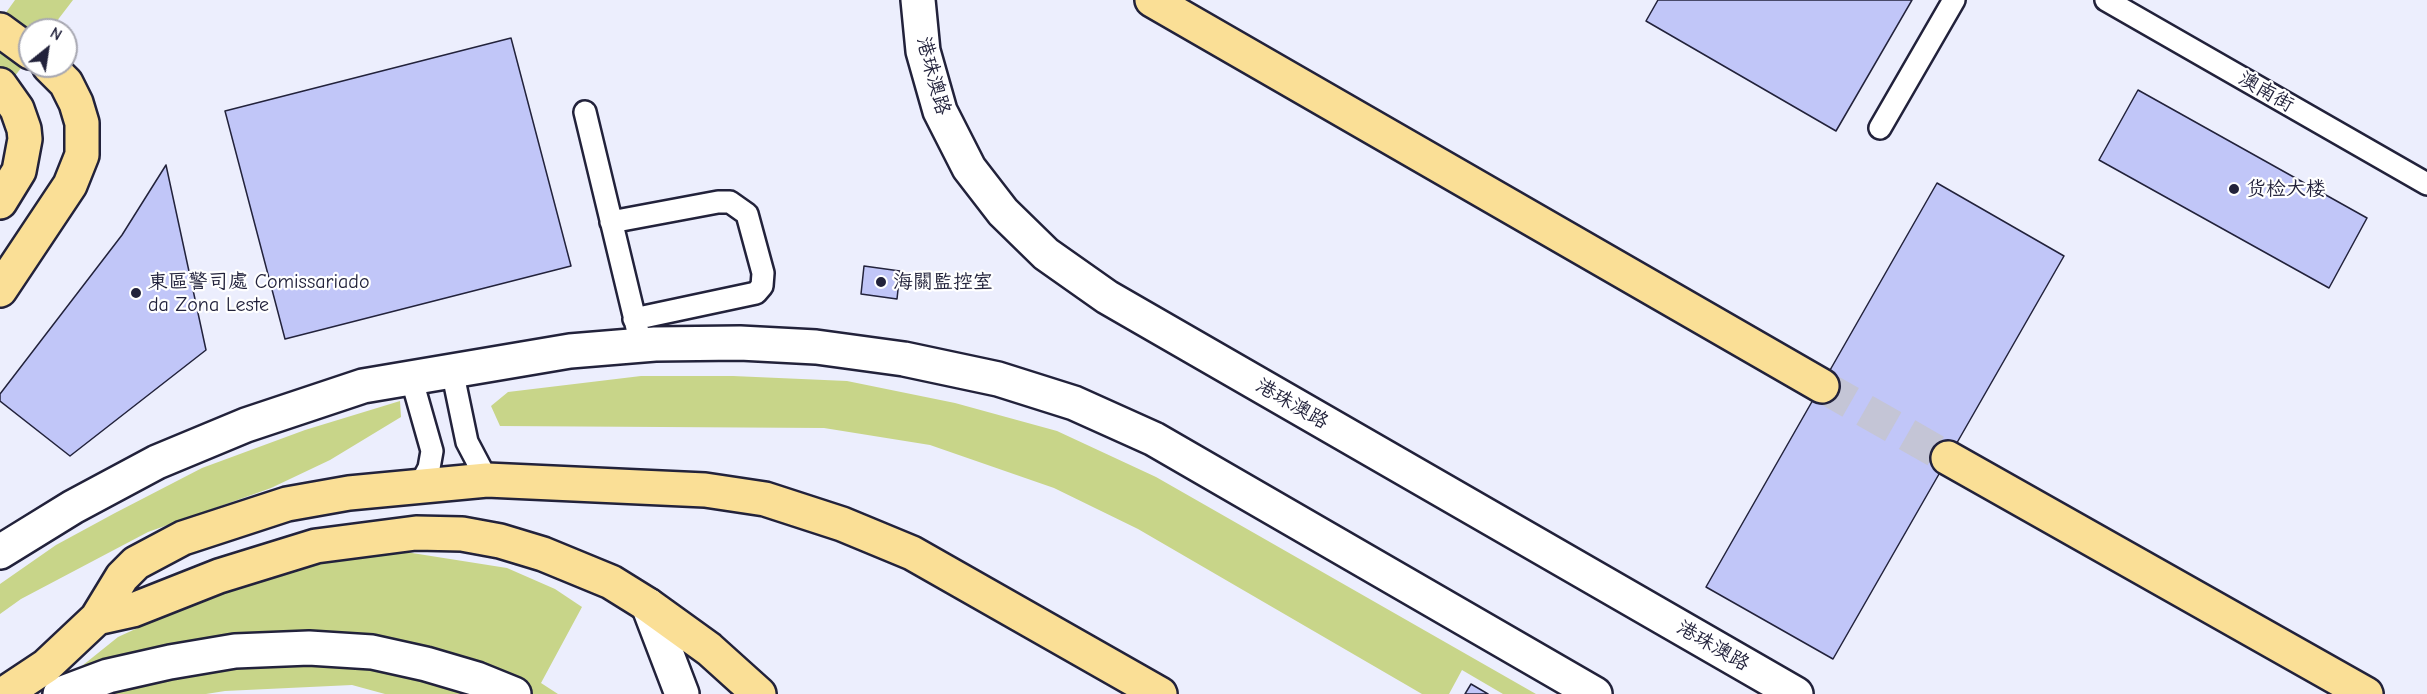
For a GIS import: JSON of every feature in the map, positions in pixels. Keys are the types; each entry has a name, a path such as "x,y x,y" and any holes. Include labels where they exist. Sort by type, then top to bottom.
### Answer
{"main road":[{"path":"1152,0 1822,386"},
{"path":"0,30 18,43"},
{"path":"0,290 70,185 81,155 82,123 76,103 61,78"},
{"path":"0,202 19,171 25,150 21,118 3,88"},
{"path":"1948,458 2366,694"},
{"path":"4,694 46,666 97,618 122,577 136,563 183,538 287,504 412,486 487,480 705,490 776,503 842,524 912,553 1160,694"},
{"path":"97,618 133,610 219,576 316,546 416,533 462,534 500,541 543,554 611,582 648,605 709,649 759,694"}],"street":[{"name":"港珠澳路","path":"918,0 923,51 940,111 969,168 1003,212 1046,254 1107,297 1796,694"},
{"path":"0,552 73,507 157,462 246,425 363,386 570,351 637,332 740,343 816,347 904,359 998,379 1074,403 1154,439 1595,694"},
{"path":"648,605 682,694"},
{"path":"60,694 108,676 170,662 235,651 309,648 372,652 426,664 477,679 514,694"}],"lane":[{"path":"1880,128 1954,0"},
{"name":"澳南街","path":"2106,0 2427,184"},
{"path":"585,112 611,222 637,332 756,293 762,286 764,273 747,214 730,202 718,202 611,222"},
{"path":"453,370 467,442 487,480"},
{"path":"411,377 432,451 429,468 421,483 412,486"}],"green space":[{"path":"15,0 73,0 59,18 18,18 18,72 0,96 0,21"},
{"path":"641,376 733,376 847,381 955,403 1057,431 1156,477 1536,694 1503,694 1462,670 1449,694 1422,694 1138,529 1054,488 930,445 824,428 500,426 491,406 508,392"},
{"path":"400,401 401,417 330,460 271,488 148,532 21,599 0,614 0,584 56,545 115,513 202,468 305,430"},
{"path":"393,550 507,568 555,589 582,607 541,683 558,694 385,694 352,685 225,691 206,694 47,694 118,637 190,604 296,568"}],"building":[{"path":"1658,0 1912,0 1836,131 1646,21"},
{"path":"511,38 571,266 285,339 225,111"},
{"name":"货检大楼","path":"2138,90 2367,218 2329,288 2099,160"},
{"name":"東區警司處 Comissariado da Zona Leste","path":"166,165 206,350 70,456 0,401 0,394 122,235"},
{"path":"1937,183 2064,256 1833,659 1706,587"},
{"name":"海關監控室","path":"864,266 900,271 897,299 861,294"},
{"path":"1471,684 1488,694 1465,694"}],"tunnel":[{"path":"1822,386 1948,458"}],"place":[{"name":"货检大楼","path":"2234,189"},
{"name":"海關監控室","path":"881,282"},
{"name":"東區警司處 Comissariado da Zona Leste","path":"136,293"}]}
